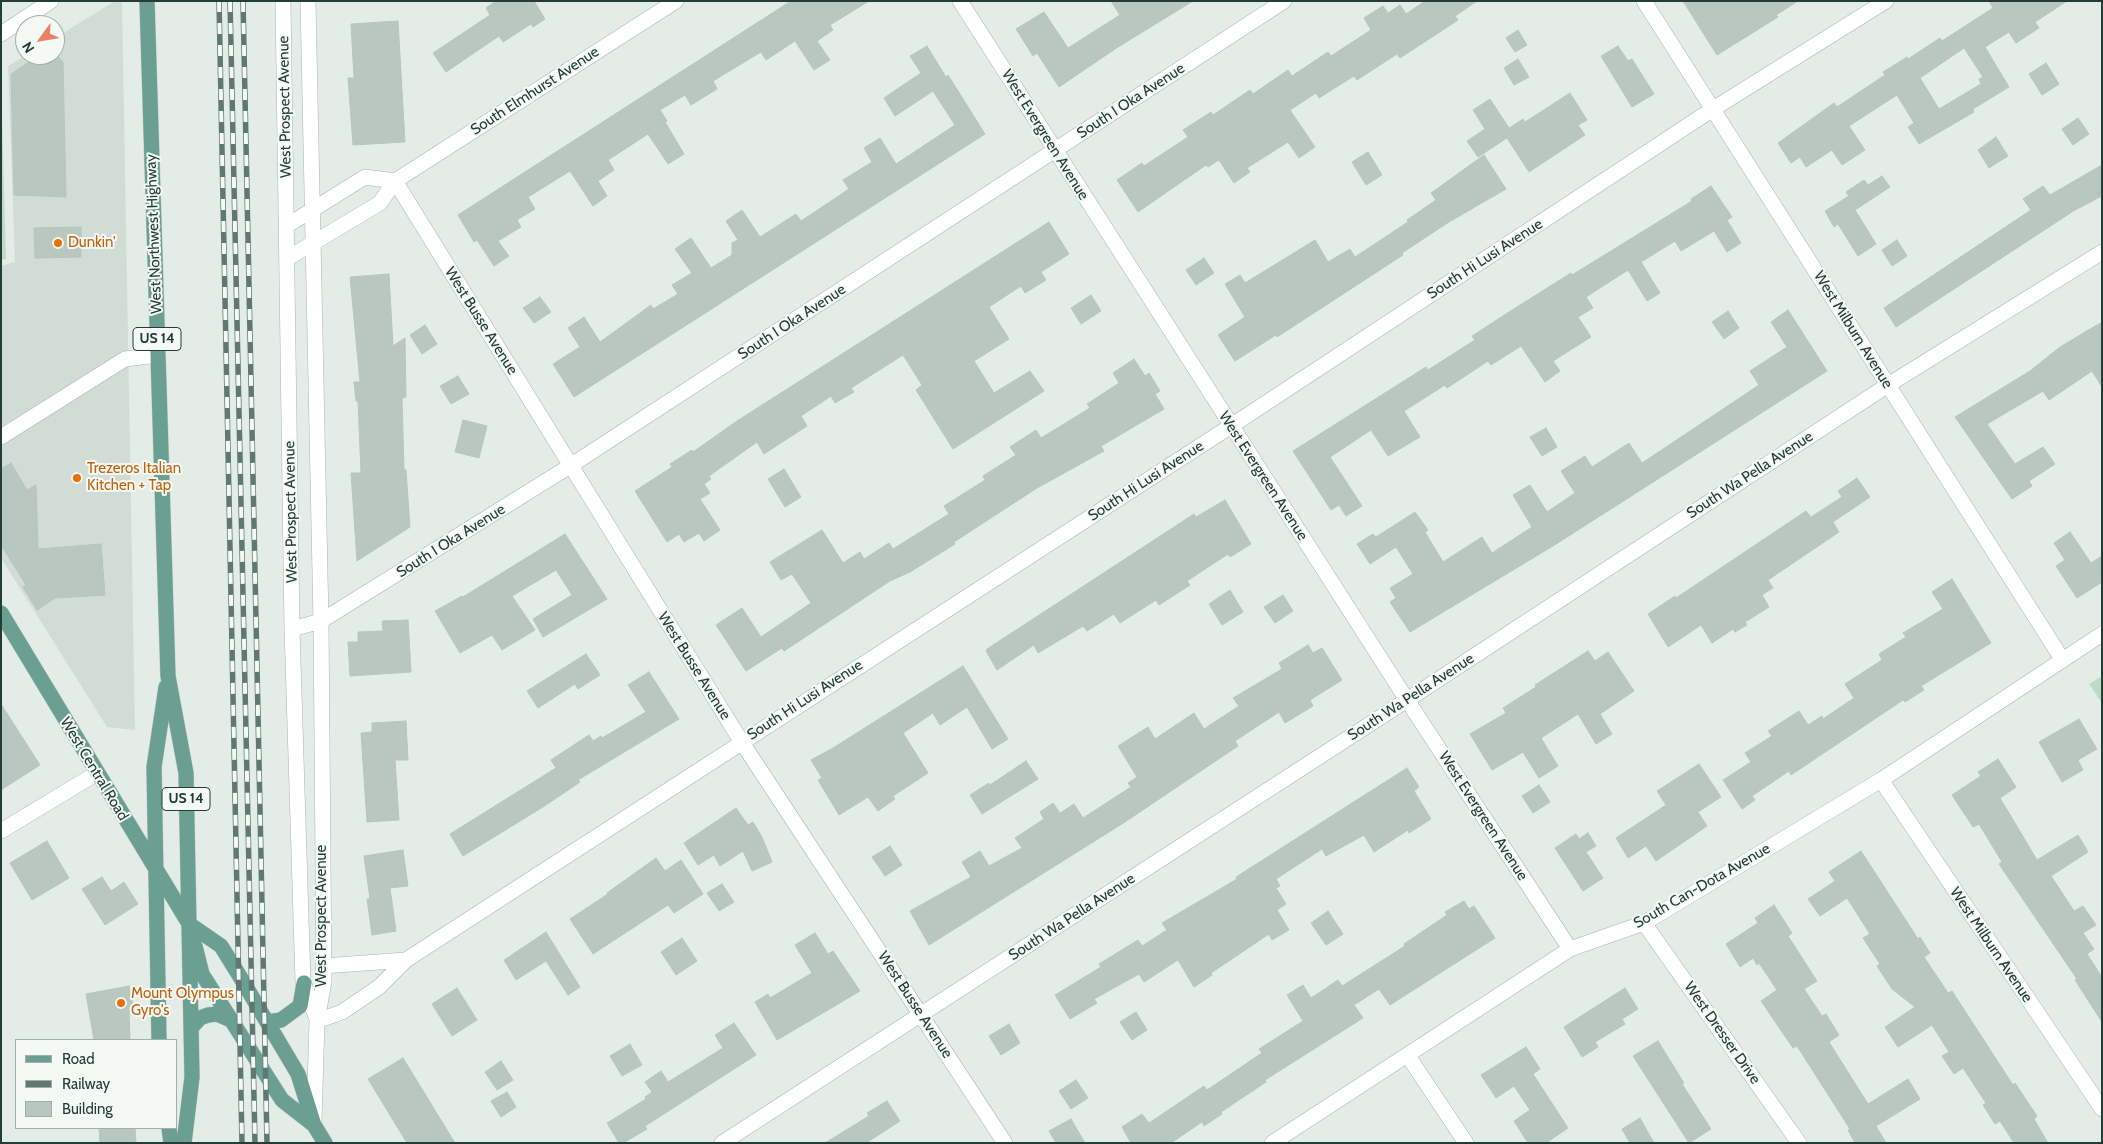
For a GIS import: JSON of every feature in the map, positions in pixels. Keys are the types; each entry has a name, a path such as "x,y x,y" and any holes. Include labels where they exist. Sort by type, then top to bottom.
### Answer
{"main road":[{"name":"West Northwest Highway","path":"146,1 168,676 186,772 192,1077 184,1143"},
{"name":"West Central Road","path":"4,623 189,924 202,974 282,1100 314,1125"},
{"name":"West Northwest Highway","path":"159,1039 154,767 168,676"},
{"name":"West Central Road","path":"189,924 221,946 298,1074 314,1125 325,1143"},
{"path":"268,1022 281,1020 300,1006 304,984"},
{"path":"191,1028 200,1018 208,1015 217,1014 231,1020"},
{"path":"168,1129 171,1143"}],"street":[{"path":"1,34 51,1"},
{"name":"West Prospect Avenue","path":"283,1 288,225 292,629 304,984 318,1021"},
{"name":"West Prospect Avenue","path":"308,1 321,621 324,981 318,1021 314,1125"},
{"name":"South Elmhurst Avenue","path":"288,258 380,203 395,181 676,1"},
{"name":"West Evergreen Avenue","path":"960,1 1054,152 1407,700 1570,949"},
{"name":"South I Oka Avenue","path":"292,629 321,621 570,466 1284,1"},
{"name":"West Milburn Avenue","path":"1644,1 2062,659"},
{"name":"South Hi Lusi Avenue","path":"318,1021 342,1012 379,987 406,960 741,741 1232,426 1713,110 1886,1"},
{"path":"288,225 365,177 395,181"},
{"name":"West Busse Avenue","path":"395,181 741,741 1005,1143"},
{"name":"South Wa Pella Avenue","path":"722,1143 1407,700 1888,385 2102,252"},
{"path":"1,436 125,359 158,355"},
{"name":"South Can-Dota Avenue","path":"1272,1143 1570,949 1644,924 1881,780 2102,634"},
{"path":"1,831 97,773"},
{"name":"West Milburn Avenue","path":"1881,780 2102,1110"},
{"name":"West Dresser Drive","path":"1644,924 1799,1143"},
{"name":"South Hi Lusi Avenue","path":"323,966 406,960"},
{"path":"1408,1056 1466,1143"}],"shaded area":[{"path":"115,1 122,1 135,730 107,727 1,558 1,266 15,262 8,66 15,62 15,65 65,65 65,32"}],"green space":[{"path":"1,79 6,259 1,260"},
{"path":"2102,676 2102,703 2089,684"}],"building":[{"path":"496,1 534,1 545,19 533,27 531,24 503,42 499,36 446,72 433,53 490,15 486,8"},
{"path":"791,1 869,1 830,25 833,30 817,41 830,60 814,70 795,41 766,60 761,52 713,81 717,89 691,105 685,95 660,110 684,154 668,164 648,134 608,160 614,170 598,181 607,196 593,206 570,171 528,197 535,209 517,220 521,227 498,241 509,256 494,266 477,240 474,242 458,215"},
{"path":"1111,1 1193,1 1118,47 1059,87 1037,53 1033,56 1016,29 1044,12 1068,48 1120,15"},
{"path":"1425,1 1477,1 1455,16 1458,20 1400,58 1397,54 1357,80 1354,76 1319,98 1316,93 1290,110 1315,147 1299,158 1288,142 1247,168 1250,172 1234,183 1219,160 1208,167 1206,165 1138,212 1117,180 1142,163 1144,166 1188,137 1183,130 1211,112 1213,115 1250,90 1253,94 1288,70 1292,76 1328,52 1331,56 1371,30 1364,18 1383,6 1388,13 1400,5 1406,14"},
{"path":"1683,1 1798,1 1776,15 1778,17 1717,55"},
{"path":"1989,1 2067,1 2035,22 2039,28 2016,43 2009,32 1985,47 2009,87 1973,109 1974,112 1919,144 1908,127 1914,123 1897,95 1849,126 1865,150 1842,165 1832,150 1806,167 1800,157 1791,163 1778,143 1834,103 1837,107 1885,75 1883,72 1907,57 1908,59 1940,38 1942,41 1993,8","holes":["1964,48 1983,77 1979,79 1981,84 1939,109 1920,78"]},
{"path":"398,21 405,142 353,145 348,78 354,78 351,24"},
{"path":"1518,30 1527,45 1515,52 1506,38"},
{"path":"927,46 946,77 948,75 985,134 574,397 553,364 580,347 568,328 584,317 600,342 651,305 653,309 678,294 672,285 692,273 675,249 691,238 711,268 732,255 732,243 738,240 726,221 742,210 760,237 796,214 801,221 849,189 843,180 872,162 864,148 880,138 896,164 955,125 933,91 895,116 884,98 921,73 910,56"},
{"path":"1618,46 1628,61 1632,59 1654,94 1632,107 1601,56"},
{"path":"1518,59 1529,77 1514,85 1504,68"},
{"path":"2046,63 2059,84 2042,95 2029,74"},
{"path":"24,65 63,65 66,197 14,195 11,74"},
{"path":"1570,93 1587,120 1578,125 1585,135 1529,172 1507,138 1478,157 1467,141 1485,129 1473,110 1490,99 1509,128 1523,119 1525,122"},
{"path":"2078,118 2089,134 2073,145 2062,129"},
{"path":"1996,137 2008,156 1989,168 1978,150"},
{"path":"1368,152 1382,175 1366,185 1352,162"},
{"path":"1484,155 1506,189 1449,222 1402,253 1403,255 1277,337 1276,335 1235,361 1218,335 1245,317 1225,284 1240,275 1245,283 1315,240 1328,262 1350,249 1355,257 1408,222 1407,220 1436,200 1431,193"},
{"path":"2102,165 2102,196 2075,210 1896,327 1884,308 2031,210 2023,199 2043,186 2050,195"},
{"path":"1882,176 1890,187 1855,210 1876,244 1858,256 1838,224 1834,227 1825,211 1849,196 1846,192 1864,180 1868,185"},
{"path":"1711,186 1732,217 1727,220 1741,243 1727,252 1714,231 1681,251 1675,241 1641,262 1660,293 1647,301 1628,270 1586,297 1593,308 1578,317 1591,337 1553,361 1560,371 1545,382 1521,346 1491,365 1488,361 1447,388 1445,385 1404,411 1420,437 1388,456 1371,430 1330,457 1362,506 1346,516 1339,505 1331,510 1293,451 1426,367 1428,370 1475,340 1472,336 1571,273 1572,275 1692,201 1691,199"},
{"path":"1049,222 1069,254 1041,272 1046,280 1025,293 1021,286 989,307 1009,339 974,361 994,393 1030,371 1044,391 953,449 916,390 922,385 903,355 851,388 854,392 835,403 831,396 801,416 807,426 764,454 757,442 709,476 711,479 704,484 710,493 700,499 720,530 704,541 699,533 684,542 679,534 667,542 635,491 672,467 670,464 692,450 693,452 737,421"},
{"name":"Dunkin'","path":"81,227 81,257 35,258 34,228"},
{"path":"1897,240 1907,256 1892,266 1882,250"},
{"path":"1204,258 1214,273 1196,285 1186,270"},
{"path":"389,274 393,346 405,338 406,397 402,398 404,470 406,470 410,527 357,561 351,473 361,473 358,401 356,401 354,382 360,382 350,277"},
{"path":"1091,295 1101,311 1081,324 1071,308"},
{"path":"540,297 551,312 534,323 523,308"},
{"path":"1788,310 1827,371 1553,546 1410,632 1390,602 1396,598 1390,588 1413,574 1396,547 1370,564 1357,544 1373,534 1376,537 1415,512 1428,530 1425,532 1443,562 1482,537 1492,553 1532,527 1513,495 1530,485 1547,512 1575,493 1561,471 1585,456 1592,467 1629,443 1642,463 1759,385 1750,371 1787,347 1771,322"},
{"path":"1728,311 1739,328 1724,339 1712,322"},
{"path":"2102,322 2102,387 2092,371 2049,400 2043,391 1987,424 2015,464 2043,447 2055,464 2029,481 2032,486 2012,499 1955,417 2030,371 2060,347"},
{"path":"425,325 437,344 422,354 410,335"},
{"path":"1134,359 1145,376 1149,373 1160,391 1155,394 1164,409 1101,446 1104,451 1037,488 954,542 955,544 910,572 890,581 784,651 782,648 746,671 716,625 742,608 761,637 811,603 792,574 781,580 770,562 822,530 843,563 860,552 864,559 889,543 893,549 949,514 944,506 985,480 983,476 1016,455 1010,447 1036,430 1041,438 1090,408 1087,404 1119,383 1113,373"},
{"path":"458,376 469,394 451,404 440,386"},
{"path":"463,420 487,426 479,458 455,452"},
{"path":"1546,428 1557,447 1542,456 1530,437"},
{"path":"11,463 27,490 36,485 38,549 101,544 105,595 55,598 37,610 23,587 26,585 1,545 1,469"},
{"path":"784,469 801,497 785,507 768,479"},
{"path":"1857,478 1870,497 1833,522 1839,532 1768,580 1773,588 1762,595 1769,607 1745,622 1747,625 1735,632 1733,629 1712,643 1701,625 1668,647 1648,614 1675,596 1676,598 1806,511 1811,517 1842,497 1838,491"},
{"path":"1225,500 1251,544 1230,557 1228,554 1187,581 1190,585 1159,605 1156,600 1120,623 1114,614 1087,631 1083,626 1038,653 1034,645 997,670 986,651 987,649 1194,514 1196,517"},
{"path":"2070,532 2091,563 2102,556 2102,582 2077,598 2056,566 2065,560 2054,543"},
{"path":"565,534 607,599 543,637 533,619 572,595 556,570 512,596 535,630 502,650 492,635 460,653 435,611 463,597"},
{"path":"1952,579 1991,643 1921,686 1924,690 1905,702 1903,700 1791,775 1789,771 1752,796 1755,800 1742,809 1723,780 1751,762 1745,753 1772,736 1768,731 1799,711 1808,725 1822,716 1823,719 1854,698 1845,684 1882,660 1879,654 1906,637 1903,633 1943,609 1932,592"},
{"path":"1230,590 1243,612 1222,625 1209,604"},
{"path":"1283,595 1293,611 1275,623 1264,607"},
{"path":"408,620 411,672 350,676 348,642 358,642 358,632 383,631 382,621"},
{"path":"1308,645 1313,653 1322,648 1342,680 1310,700 1313,706 1285,723 1279,712 1235,741 1238,746 1125,822 929,945 910,911 971,877 962,862 980,851 989,866 1022,848 1015,838 1044,819 1040,812 1053,803 1060,813 1074,804 1083,818 1131,787 1128,783 1137,777 1118,746 1148,727 1155,739 1194,713 1204,729 1239,706 1233,698 1282,669 1279,663"},
{"path":"1588,651 1595,661 1608,652 1634,691 1600,714 1612,734 1596,744 1578,714 1541,738 1558,766 1539,778 1523,752 1492,770 1470,734 1506,713 1503,708"},
{"path":"586,654 600,675 578,689 575,684 538,708 527,691"},
{"path":"963,666 1008,739 992,749 967,707 940,725 933,713 903,733 928,773 893,796 895,799 878,811 868,797 839,815 818,780 822,778 811,760"},
{"path":"649,672 679,719 578,780 580,782 543,807 463,856 450,834 556,768 551,760 589,735 593,741 601,736 602,738 646,712 628,685"},
{"path":"1,704 40,765 1,790"},
{"path":"2079,719 2097,749 2078,760 2083,770 2062,782 2039,742"},
{"path":"406,721 408,760 395,760 399,820 367,822 361,733 372,732 372,723"},
{"path":"1998,759 2016,787 2000,798 2037,860 2078,835 2088,852 2051,876 2074,911 2083,906 2096,925 2083,933 2094,949 2087,954 2102,977 2102,1022 2075,980 2077,979 1999,864 2002,862 1979,824 1973,827 1952,795 1981,776 1978,772"},
{"path":"1026,761 1038,779 982,814 970,795 989,783 990,785"},
{"path":"1699,764 1721,797 1698,812 1707,826 1656,861 1646,846 1628,858 1616,838 1666,805 1657,791"},
{"path":"1407,768 1419,787 1414,791 1431,819 1409,833 1408,830 1374,852 1364,835 1326,856 1322,849 1276,879 1280,886 1276,888 1286,904 1277,910 1289,930 1272,940 1269,934 1211,973 1212,975 1194,987 1178,960 1144,982 1139,974 1094,999 1097,1003 1070,1019 1055,995 1101,967 1099,964 1138,940 1142,946 1167,930 1162,923 1237,879 1236,877"},
{"path":"1539,785 1550,802 1533,813 1522,796"},
{"path":"736,808 748,825 753,822 762,837 772,862 752,871 743,851 720,866 714,855 698,865 684,843"},
{"path":"1588,833 1596,846 1586,852 1603,878 1583,891 1555,848 1576,834 1579,839"},
{"path":"47,841 69,878 32,900 10,863"},
{"path":"890,846 902,865 885,876 872,857"},
{"path":"403,850 408,886 390,888 396,931 372,935 367,899 370,899 364,856"},
{"path":"1861,851 1918,939 1920,937 1930,953 1924,957 1948,993 1952,991 2013,1085 2015,1083 2037,1116 2034,1119 2048,1143 2014,1143 2000,1121 1995,1124 1983,1105 1986,1103 1963,1068 1954,1074 1942,1056 1949,1052 1932,1025 1898,1047 1885,1027 1915,1007 1892,989 1877,966 1880,964 1863,938 1870,934 1847,898 1820,916 1808,899 1835,881 1829,872"},
{"path":"656,858 665,871 681,860 703,894 674,913 668,905 593,954 570,919 608,894"},
{"path":"102,877 111,891 124,882 138,904 105,925 82,889"},
{"path":"722,884 734,902 719,911 707,893"},
{"path":"1464,901 1469,909 1474,906 1495,938 1390,1005 1379,989 1354,1005 1363,1018 1265,1080 1266,1082 1221,1112 1222,1114 1204,1126 1202,1122 1171,1143 1131,1143 1122,1127 1142,1114 1149,1123 1204,1086 1207,1090 1262,1053 1259,1049 1303,1021 1287,995 1303,985 1311,998 1338,980 1342,986 1405,946 1404,944 1447,915 1445,912"},
{"path":"1774,905 1792,933 1788,936 1817,981 1804,989 1822,1016 1826,1014 1839,1035 1829,1042 1868,1104 1908,1079 1920,1099 1876,1126 1886,1143 1855,1143 1848,1130 1850,1129 1797,1046 1793,1048 1761,1001 1777,990 1759,963 1757,965 1753,958 1740,967 1726,944 1758,923 1755,918"},
{"path":"1328,911 1343,934 1326,945 1311,923"},
{"path":"546,932 580,987 568,995 546,961 516,980 504,960"},
{"path":"815,933 828,954 833,951 860,991 777,1040 755,1002 768,994 770,998 812,973 795,945"},
{"path":"682,938 697,961 676,975 661,952"},
{"path":"129,986 134,1011 129,1012 130,1039 94,1039 86,994"},
{"path":"457,988 477,1020 452,1036 432,1004"},
{"path":"1625,988 1638,1009 1622,1019 1625,1024 1595,1042 1598,1047 1582,1057 1564,1027"},
{"path":"1136,1012 1147,1030 1132,1040 1120,1022"},
{"path":"734,1023 756,1055 645,1126 647,1129 623,1143 619,1143 607,1123 646,1099 645,1097 652,1092 645,1082 661,1071 668,1082 723,1048 715,1035"},
{"path":"1009,1024 1020,1043 1001,1055 989,1036"},
{"path":"1658,1041 1684,1083 1682,1084 1711,1129 1689,1143 1633,1056"},
{"path":"630,1044 642,1065 622,1076 610,1056"},
{"path":"1526,1047 1540,1069 1533,1074 1568,1128 1546,1143 1528,1143 1514,1121 1530,1110 1514,1086 1496,1098 1481,1075"},
{"path":"403,1058 455,1143 407,1143 368,1079"},
{"path":"501,1061 513,1080 497,1090 485,1072"},
{"path":"1076,1080 1088,1098 1071,1109 1059,1091"},
{"path":"507,1092 516,1107 501,1117 491,1101"},
{"path":"887,1101 900,1121 866,1143 825,1143 869,1116 867,1113"},
{"path":"1640,1118 1654,1143 1630,1143 1622,1129"},
{"path":"1071,1119 1085,1143 1056,1143 1049,1131"},
{"path":"99,1129 135,1129 136,1143 100,1143"}],"railway":[{"path":"219,1 242,1143"},
{"path":"230,1 255,1143"},
{"path":"243,1 267,1143"}],"place":[{"name":"Dunkin'","path":"58,243"},
{"name":"Trezeros Italian Kitchen + Tap","path":"77,478"},
{"name":"Mount Olympus Gyro's","path":"121,1003"}]}
